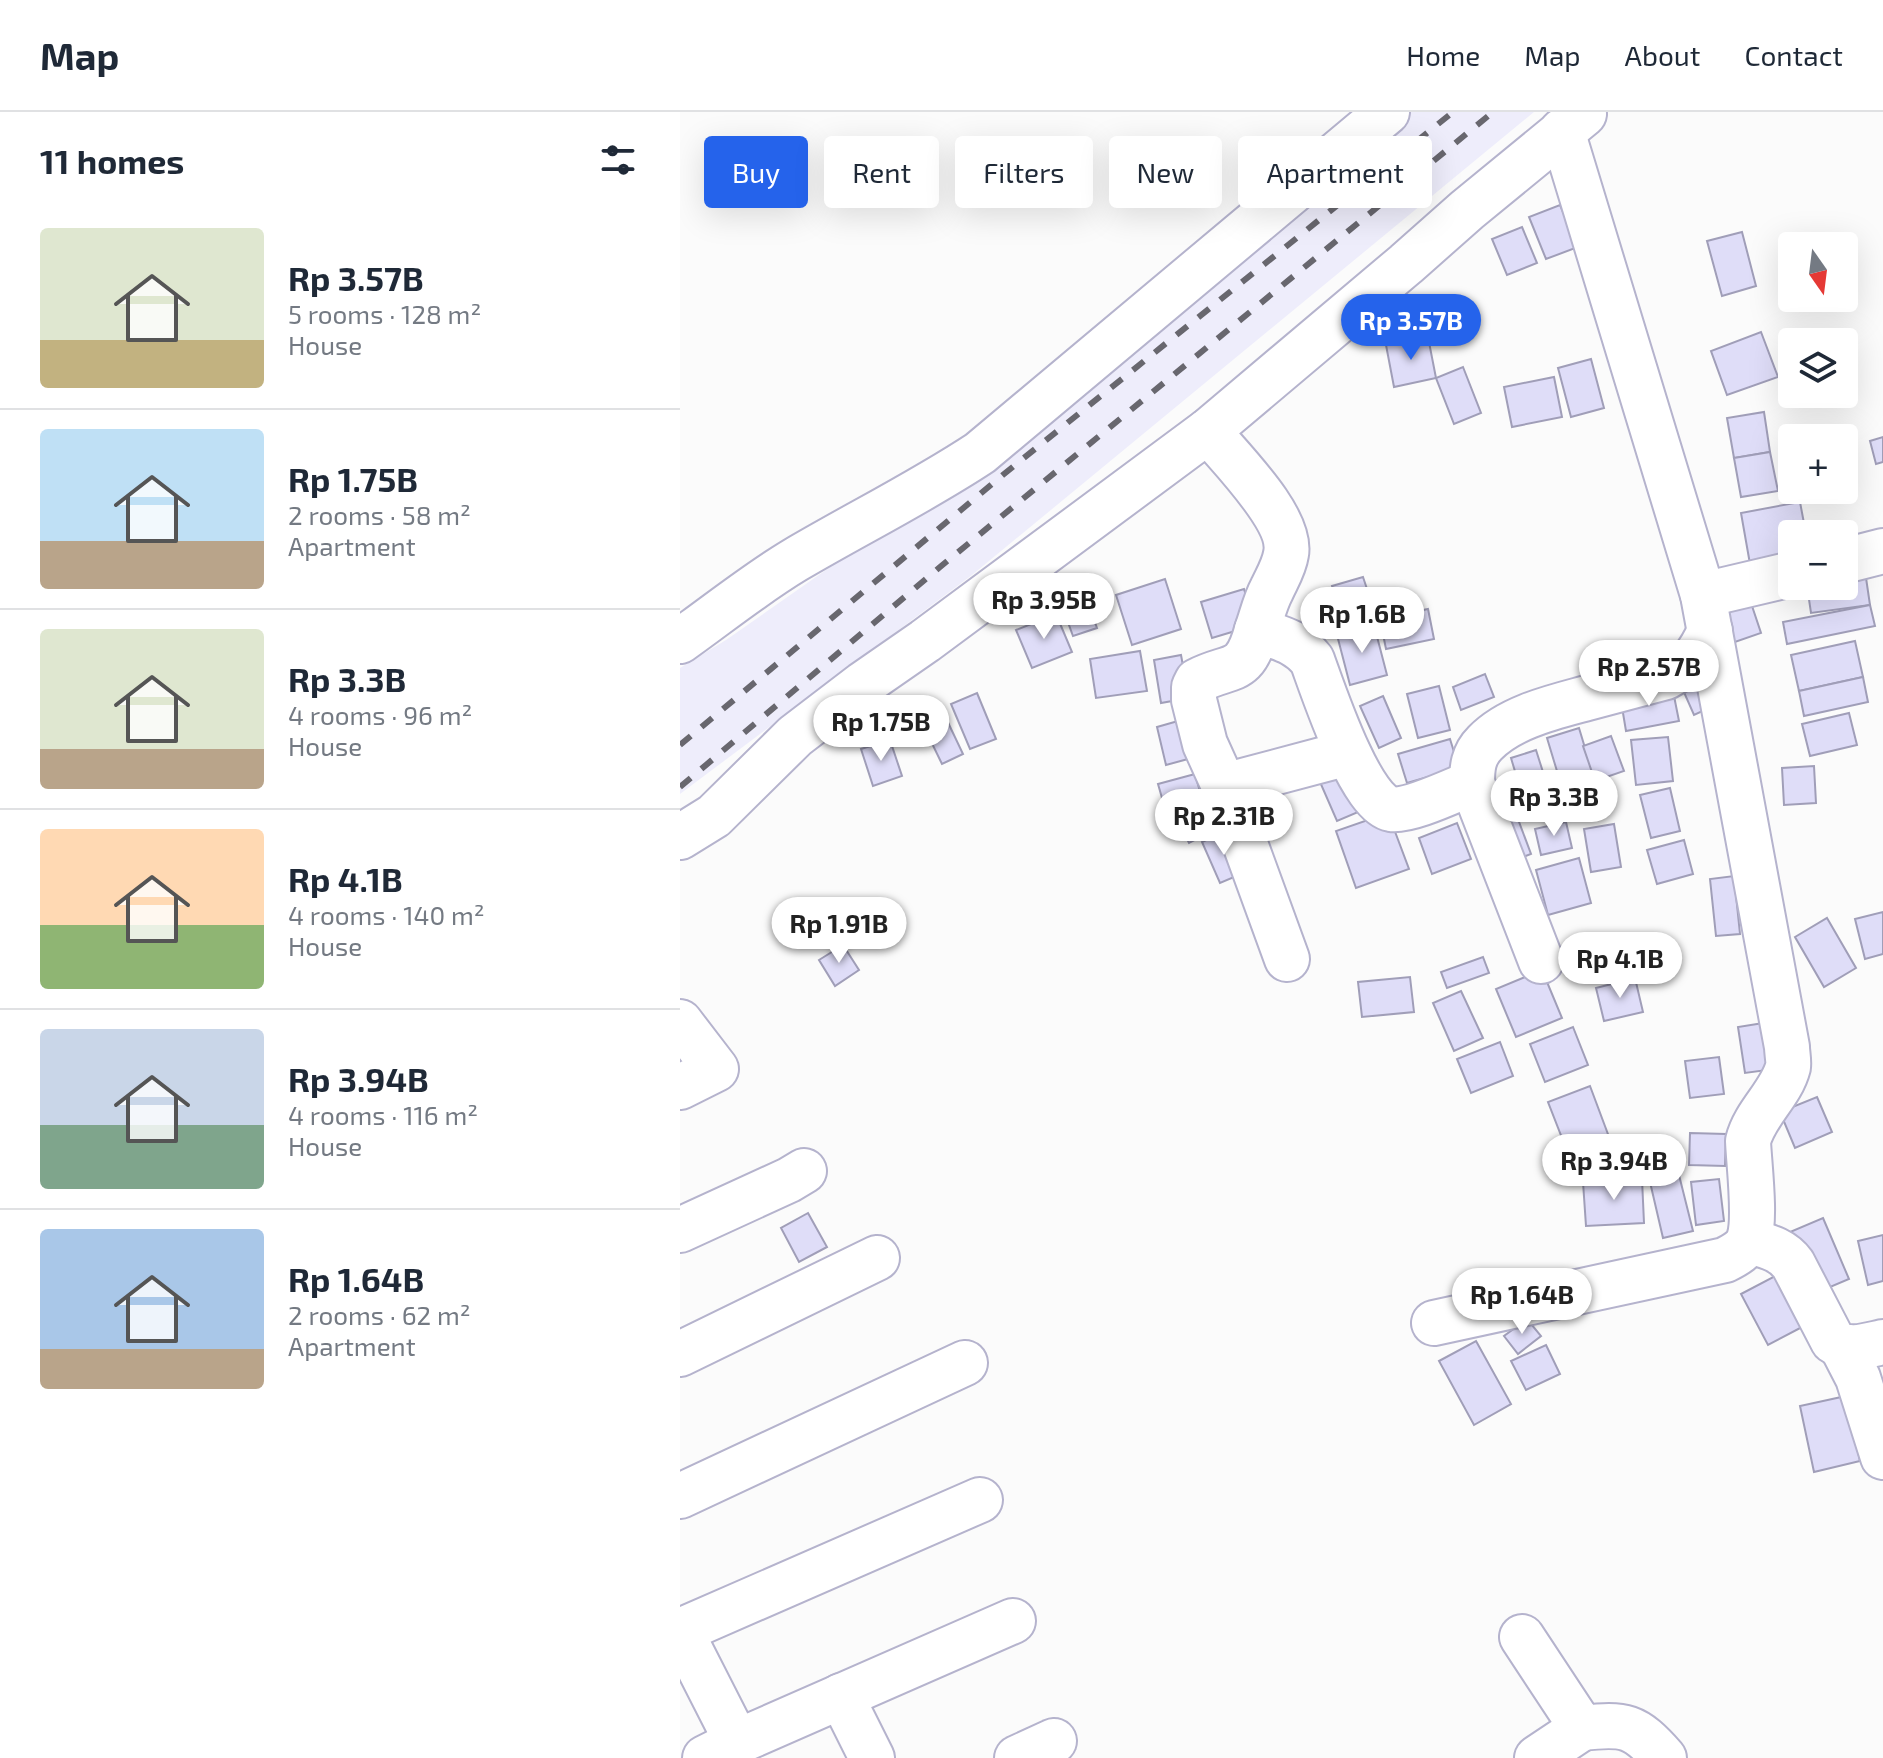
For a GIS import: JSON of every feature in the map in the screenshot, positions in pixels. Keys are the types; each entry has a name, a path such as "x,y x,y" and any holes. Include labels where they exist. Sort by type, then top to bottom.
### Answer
{"street":[{"path":"680,641 792,562 980,453 1387,112"},
{"path":"680,837 714,816 795,736 1208,431 1574,122 1706,613 1787,1047 1788,1066 1753,1125 1748,1141 1749,1241 1737,1254 1725,1260 1434,1323"},
{"path":"1208,431 1271,505 1285,533 1287,552 1247,656 1229,671 1197,681 1194,700 1205,744 1224,786 1287,959"},
{"path":"1858,557 1883,551"},
{"path":"1706,613 1778,580"},
{"path":"1541,961 1472,783 1472,766 1478,753 1485,742 1534,713 1666,677 1686,667 1699,654 1706,613"},
{"path":"1257,630 1292,643 1312,660 1348,753 1377,803 1390,809 1404,809 1472,783"},
{"path":"1224,786 1348,753"},
{"path":"680,1022 716,1069 680,1087"},
{"path":"680,1230 804,1171"},
{"path":"1749,1241 1787,1255 1833,1341 1862,1345 1858,1378 1883,1457"},
{"path":"680,1354 877,1258"},
{"path":"680,1496 965,1363"},
{"path":"980,1500 680,1630 722,1752 1013,1621"},
{"path":"1522,1637 1582,1728"},
{"path":"841,1696 872,1758"},
{"path":"1537,1758 1582,1728 1605,1725 1632,1728 1664,1758"}],"shaded area":[{"path":"1411,112 1534,112 1432,196 1432,136 1381,136"},
{"path":"1291,208 1417,208 972,575 680,794 680,668 726,640 913,509"}],"building":[{"path":"1560,205 1578,247 1546,259 1529,217"},
{"path":"1522,227 1537,263 1507,275 1492,239"},
{"path":"1742,232 1756,286 1722,296 1707,241"},
{"path":"1761,332 1778,377 1727,395 1711,351"},
{"path":"1428,337 1436,378 1394,387 1386,345"},
{"path":"1591,359 1604,408 1571,417 1558,368"},
{"path":"1463,367 1481,413 1454,424 1436,378"},
{"path":"1554,377 1562,417 1512,427 1504,387"},
{"path":"1764,412 1770,452 1734,458 1727,418"},
{"path":"1883,437 1883,462 1876,464 1870,441"},
{"path":"1770,452 1778,491 1741,497 1734,458"},
{"path":"1800,504 1803,520 1778,520 1778,559 1750,564 1741,513"},
{"path":"1865,571 1870,605 1811,613 1809,600 1858,600 1858,572"},
{"path":"1363,577 1374,610 1342,619 1332,586"},
{"path":"1165,579 1181,629 1132,645 1116,595"},
{"path":"1082,586 1097,628 1073,636 1058,595"},
{"path":"1244,589 1255,625 1212,638 1201,602"},
{"path":"1749,597 1761,633 1732,643 1720,608"},
{"path":"1870,605 1875,626 1787,644 1783,622"},
{"path":"1428,609 1434,639 1386,649 1380,619"},
{"path":"1056,614 1072,652 1032,668 1016,630"},
{"path":"1374,625 1387,675 1350,685 1337,635"},
{"path":"1855,641 1863,677 1799,691 1791,655"},
{"path":"1140,651 1147,691 1096,698 1090,659"},
{"path":"1181,655 1189,698 1161,703 1154,660"},
{"path":"1485,674 1494,697 1461,710 1453,687"},
{"path":"1863,677 1868,702 1804,716 1799,691"},
{"path":"1696,684 1707,709 1694,715 1683,690"},
{"path":"1439,686 1450,730 1418,738 1407,694"},
{"path":"1672,686 1679,721 1626,731 1620,695"},
{"path":"977,693 996,739 970,749 951,704"},
{"path":"1383,696 1401,738 1379,748 1360,706"},
{"path":"1849,713 1857,745 1810,756 1802,724"},
{"path":"944,714 963,754 942,764 923,725"},
{"path":"1178,721 1188,759 1166,765 1157,727"},
{"path":"1579,728 1595,781 1563,791 1547,738"},
{"path":"1611,736 1624,771 1595,781 1583,746"},
{"path":"1668,737 1673,781 1636,785 1631,740"},
{"path":"1450,739 1459,768 1407,783 1398,754"},
{"path":"890,740 902,776 873,786 861,749"},
{"path":"1536,750 1555,810 1529,818 1511,758"},
{"path":"1814,766 1816,803 1784,805 1782,768"},
{"path":"1353,768 1370,807 1337,821 1320,782"},
{"path":"1195,774 1201,795 1164,805 1158,784"},
{"path":"1670,788 1680,831 1651,838 1640,795"},
{"path":"1512,803 1531,854 1512,861 1493,810"},
{"path":"1213,805 1224,825 1189,843 1179,823"},
{"path":"1388,813 1409,869 1356,888 1336,831"},
{"path":"1566,822 1572,848 1541,855 1535,829"},
{"path":"1457,823 1471,859 1432,874 1419,838"},
{"path":"1614,824 1621,867 1591,872 1584,829"},
{"path":"1228,830 1246,872 1220,883 1202,842"},
{"path":"1684,840 1693,874 1657,884 1647,850"},
{"path":"1579,858 1591,903 1548,915 1536,870"},
{"path":"1734,876 1740,934 1716,936 1710,879"},
{"path":"1883,912 1883,954 1865,959 1855,919"},
{"path":"1827,918 1856,968 1824,987 1795,937"},
{"path":"843,945 859,970 835,986 819,960"},
{"path":"1483,957 1489,973 1447,988 1441,972"},
{"path":"1542,970 1562,1018 1516,1037 1496,989"},
{"path":"1410,977 1414,1012 1362,1017 1358,982"},
{"path":"1635,978 1643,1012 1604,1021 1596,988"},
{"path":"1461,991 1483,1038 1454,1051 1433,1003"},
{"path":"1776,1021 1782,1068 1745,1073 1738,1027"},
{"path":"1573,1027 1588,1065 1545,1082 1530,1044"},
{"path":"1500,1042 1513,1076 1471,1093 1457,1059"},
{"path":"1719,1057 1724,1094 1690,1098 1685,1061"},
{"path":"1590,1086 1612,1145 1571,1161 1548,1102"},
{"path":"1817,1097 1832,1132 1795,1148 1780,1112"},
{"path":"1690,1133 1726,1134 1725,1166 1689,1165"},
{"path":"1679,1175 1693,1231 1663,1238 1650,1182"},
{"path":"1642,1179 1644,1223 1586,1226 1583,1182"},
{"path":"1719,1179 1724,1221 1696,1225 1691,1182"},
{"path":"808,1213 827,1247 799,1262 781,1228"},
{"path":"1823,1218 1849,1279 1816,1293 1790,1232"},
{"path":"1883,1235 1883,1281 1868,1285 1858,1241"},
{"path":"1777,1275 1804,1326 1768,1345 1741,1294"},
{"path":"1527,1319 1541,1336 1518,1354 1504,1336"},
{"path":"1476,1341 1511,1404 1474,1425 1439,1361"},
{"path":"1546,1345 1560,1374 1526,1390 1511,1361"},
{"path":"1846,1396 1860,1461 1814,1472 1800,1406"}],"railway":[{"path":"680,745 1004,474 1453,112"},
{"path":"680,787 940,567 1493,112"}]}
